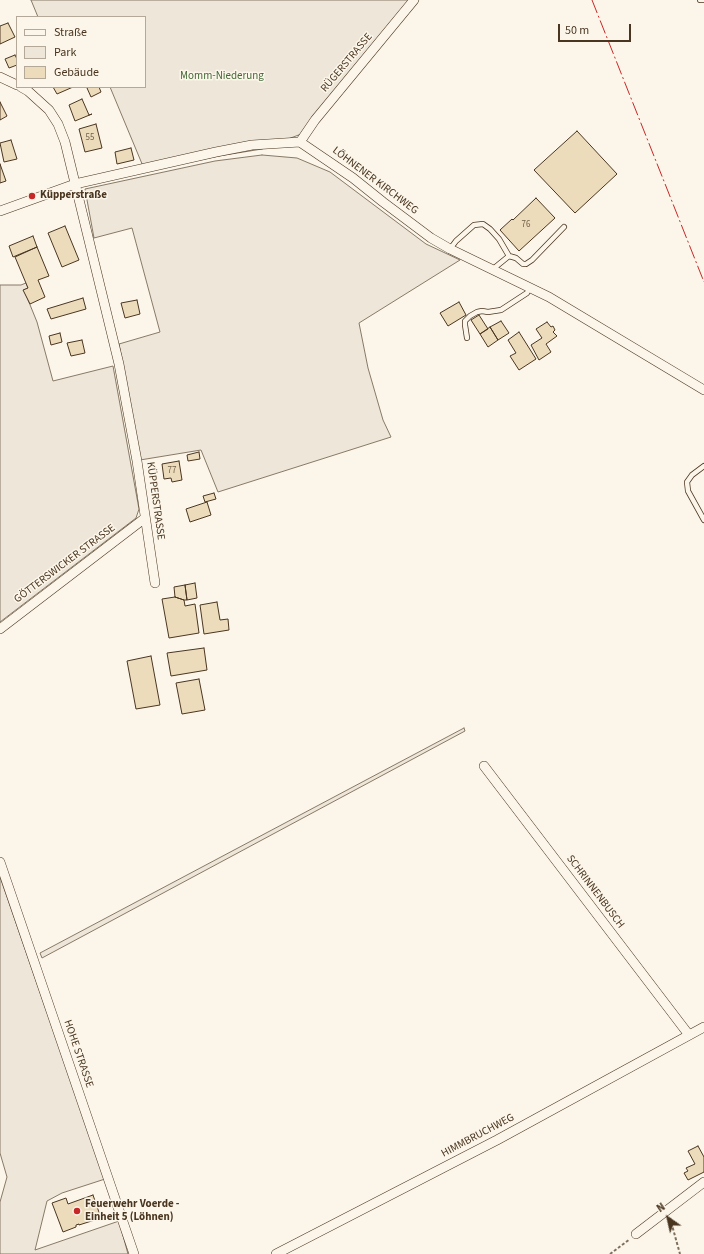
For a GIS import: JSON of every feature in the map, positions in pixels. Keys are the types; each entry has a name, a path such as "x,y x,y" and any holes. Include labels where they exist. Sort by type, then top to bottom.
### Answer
{"street":[{"name":"RÜGERSTRASSE","path":"300,142 315,120 414,0"},
{"path":"0,77 16,85"},
{"name":"KÜPPERSTRASSE","path":"23,88 49,110 58,124 65,142 115,344 137,461 155,583"},
{"path":"0,211 75,184 252,145 300,142"},
{"name":"LÖHNENER KIRCHWEG","path":"300,142 353,178 431,238 450,249 549,297 704,390"},
{"name":"GÖTTERSWICKER STRASSE","path":"0,629 145,518"},
{"name":"SCHRINNENBUSCH","path":"484,766 688,1034"},
{"name":"HOHE STRASSE","path":"0,862 134,1254"},
{"name":"HIMMBRUCHWEG","path":"276,1254 498,1140 704,1026"},
{"path":"636,1234 704,1182"}],"lane":[{"path":"450,249 474,225 483,224 490,229 509,256 516,258 523,264 526,264 532,260 564,227"},
{"path":"493,269 509,256"},
{"path":"467,338 465,321 470,316 482,311 488,312 501,310 527,293 530,287"},
{"path":"704,466 692,475 687,482 688,491 704,520"}],"path":[{"path":"668,1210 680,1254"},
{"path":"610,1254 636,1234"}],"green space":[{"name":"Momm-Niederung","path":"31,0 419,0 309,131 262,149 145,171 110,88 146,88 146,16 38,16"},
{"path":"262,155 297,158 330,172 426,244 460,260 359,323 368,368 383,420 391,437 218,492 201,450 140,460 119,344 160,332 132,228 94,238 85,189 215,161"},
{"path":"26,283 28,288 24,290 37,322 53,381 113,366 139,509 136,518 0,622 0,285 21,285"},
{"path":"464,728 465,731 42,958 40,953"},
{"path":"0,877 105,1179 62,1193 47,1201 35,1250 119,1221 128,1254 0,1254 0,1202 7,1177 0,1153"}],"building":[{"path":"8,23 15,37 0,44 0,26"},
{"path":"15,55 16,65 9,68 5,59"},
{"path":"54,88 71,88 57,94"},
{"path":"87,88 99,88 101,92 91,97"},
{"path":"82,99 89,115 92,114 75,121 69,105"},
{"path":"0,102 7,116 0,120"},
{"path":"96,124 102,148 85,152 79,129"},
{"path":"577,131 617,174 575,213 534,170"},
{"path":"11,140 17,159 4,162 0,143"},
{"path":"131,148 134,160 117,164 115,152"},
{"path":"0,164 6,181 0,183"},
{"path":"536,198 555,218 519,251 500,230"},
{"path":"65,226 79,260 62,267 48,233"},
{"path":"33,236 37,247 13,257 9,246"},
{"path":"37,247 49,276 38,280 45,297 30,304 23,290 28,288 15,257"},
{"path":"83,298 86,309 51,319 47,309"},
{"path":"137,300 140,314 125,318 121,303"},
{"path":"459,302 466,315 448,326 440,313"},
{"path":"479,315 488,329 480,334 471,320"},
{"path":"501,321 509,333 498,340 490,327"},
{"path":"547,322 551,327 553,326 555,330 553,332 557,336 546,344 551,352 539,360 531,345 542,338 536,329"},
{"path":"490,327 498,340 488,347 480,334"},
{"path":"519,332 536,359 519,370 510,356 516,353 508,340"},
{"path":"60,333 62,342 51,345 49,336"},
{"path":"82,340 85,353 71,356 67,343"},
{"path":"199,452 200,459 188,461 187,455"},
{"path":"179,461 182,480 172,482 171,478 164,479 162,464"},
{"path":"214,493 216,499 205,502 203,496"},
{"path":"207,502 211,515 190,522 186,509"},
{"path":"195,583 197,598 187,600 185,585"},
{"path":"185,585 187,600 175,597 174,587"},
{"path":"175,597 184,600 185,606 195,604 199,633 169,638 162,599"},
{"path":"217,602 220,620 228,619 229,630 204,634 200,605"},
{"path":"204,648 207,670 171,676 167,653"},
{"path":"151,656 160,705 136,709 127,661"},
{"path":"199,679 205,710 182,714 176,683"},
{"path":"698,1146 704,1157 704,1172 688,1180 684,1173 688,1171 686,1168 695,1164 688,1151"},
{"name":"Feuerwehr Voerde - Einheit 5 (Löhnen)","path":"93,1195 101,1218 76,1225 76,1227 63,1232 52,1203 66,1198 68,1204"}],"power":[{"path":"592,0 704,282"}],"place":[{"name":"Küpperstraße","path":"32,196"},
{"name":"Feuerwehr Voerde - Einheit 5 (Löhnen)","path":"77,1211"}]}
